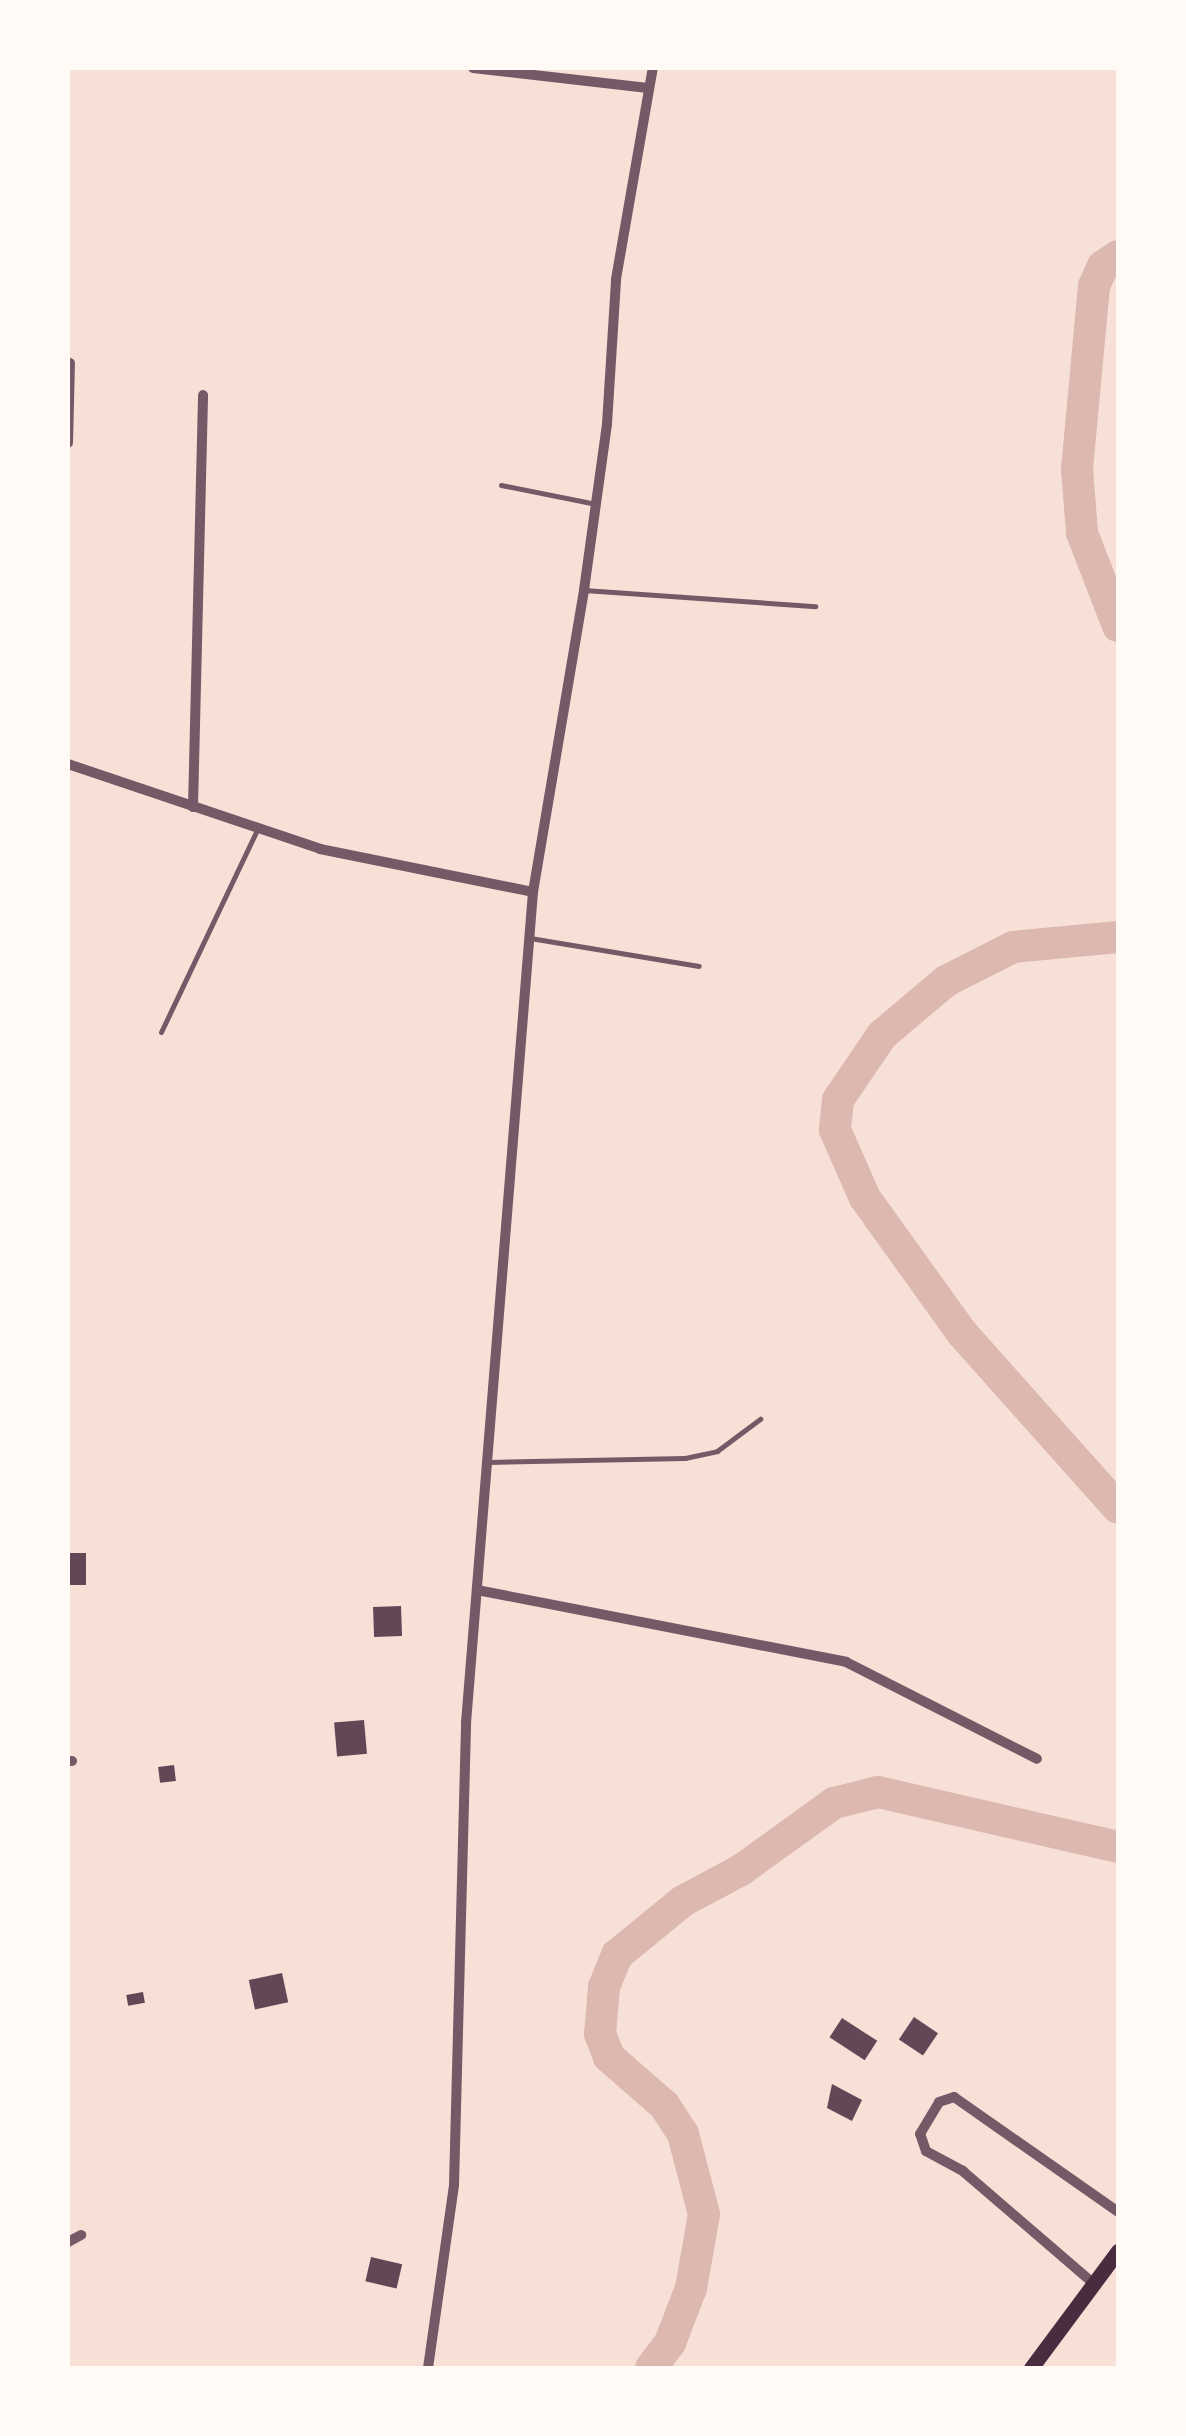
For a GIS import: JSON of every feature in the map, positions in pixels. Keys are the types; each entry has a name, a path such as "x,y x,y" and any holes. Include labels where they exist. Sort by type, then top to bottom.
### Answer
{"main road":[{"path":"1032,2368 1118,2251"}],"street":[{"path":"473,68 648,88"},
{"path":"428,2368 454,2185 466,1722 532,892 584,590 596,504 616,279 653,68"},
{"path":"68,443 70,363"},
{"path":"194,807 202,396"},
{"path":"68,764 258,828 445,880 532,892"},
{"path":"477,1590 846,1662 1037,1758"},
{"path":"1094,2283 963,2171 926,2151 920,2134 939,2102 954,2097 1118,2212"},
{"path":"68,2242 81,2235"}],"lane":[{"path":"501,485 596,504"},
{"path":"584,590 815,606"},
{"path":"162,1032 258,828"},
{"path":"529,938 699,966"},
{"path":"489,1462 686,1458 717,1451 760,1419"}],"building":[{"path":"68,1553 86,1553 86,1585 68,1585"},
{"path":"401,1606 402,1636 374,1637 373,1607"},
{"path":"364,1720 367,1754 337,1756 334,1723"},
{"path":"174,1765 176,1781 160,1783 158,1767"},
{"path":"282,1973 288,2002 255,2009 249,1980"},
{"path":"143,1992 145,2003 128,2006 126,1995"},
{"path":"914,2017 938,2033 923,2056 899,2039"},
{"path":"842,2018 877,2041 865,2060 829,2037"},
{"path":"832,2084 862,2100 852,2121 827,2108"},
{"path":"371,2257 402,2264 397,2289 365,2281"}],"waterway":[{"path":"1118,256 1103,266 1094,286 1077,469 1082,533 1118,626"},
{"path":"1118,937 1013,947 946,981 882,1035 838,1100 835,1130 865,1198 962,1333 1118,1508"},
{"path":"651,2368 670,2343 691,2288 704,2214 683,2134 664,2105 609,2057 600,2034 604,1987 617,1955 683,1901 741,1870 834,1803 878,1792 1118,1847"}]}
